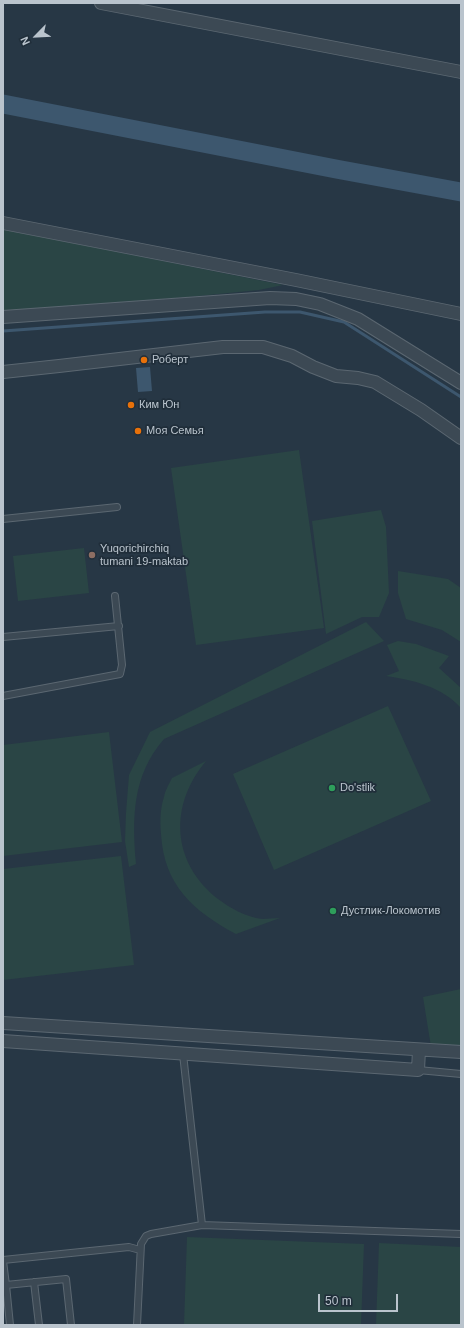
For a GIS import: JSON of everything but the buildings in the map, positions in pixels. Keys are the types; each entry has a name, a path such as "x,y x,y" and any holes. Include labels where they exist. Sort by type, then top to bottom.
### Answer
{"street":[{"path":"101,3 461,72"},
{"path":"3,223 461,314"},
{"path":"3,317 270,298 296,299 320,304 358,319 461,384"},
{"path":"3,372 223,347 263,347 292,356 313,367 336,376 358,378 375,382 421,410 461,438"},
{"path":"3,1023 461,1052"},
{"path":"52,1045 53,1027"},
{"path":"183,1054 184,1035"},
{"path":"3,1041 418,1070 419,1050"}],"lane":[{"path":"3,519 117,507"},
{"path":"3,696 120,674 122,665 116,596"},
{"path":"3,637 119,626"},
{"path":"183,1054 202,1225"},
{"path":"418,1070 461,1074"},
{"path":"137,1325 140,1244 146,1236 173,1229 202,1225 461,1234"},
{"path":"10,1325 3,1261 129,1247 140,1250"},
{"path":"6,1285 66,1278 71,1325"},
{"path":"34,1282 39,1325"}],"green space":[{"path":"3,229 283,285 259,290 188,297 3,311"},
{"path":"299,450 324,628 196,645 171,468"},
{"path":"381,510 386,527 389,593 379,617 362,617 326,634 312,521"},
{"path":"84,548 89,593 18,601 13,556"},
{"path":"398,571 448,579 461,588 461,642 442,630 406,619 398,593"},
{"path":"366,622 384,641 164,739 153,753 140,783 136,798 134,830 136,864 129,867 125,841 129,775 150,732"},
{"path":"398,641 416,644 449,656 439,668 461,688 461,708 445,695 427,686 417,682 386,676 399,671 387,645"},
{"name":"Do'stlik","path":"388,706 431,801 274,870 233,774"},
{"path":"109,732 122,842 3,856 3,745"},
{"path":"206,761 194,778 186,796 181,814 180,833 184,851 191,868 202,884 218,899 233,909 256,918 280,918 236,934 194,906 175,882 168,868 163,852 160,825 165,792 172,778"},
{"path":"121,856 134,965 3,980 3,869"},
{"path":"461,989 461,1054 432,1053 423,997"},
{"path":"187,1237 364,1244 361,1325 184,1325"},
{"path":"379,1243 461,1247 461,1325 376,1325"}],"water":[{"path":"150,367 152,391 138,392 136,368"}],"waterway":[{"path":"3,104 461,192"},
{"path":"3,331 265,312 300,312 344,322 461,397"}],"place":[{"name":"Роберт","path":"144,360"},
{"name":"Ким Юн","path":"131,405"},
{"name":"Моя Семья","path":"138,431"},
{"name":"Yuqorichirchiq tumani 19-maktab","path":"92,555"},
{"name":"Do'stlik","path":"332,788"},
{"name":"Дустлик-Локомотив","path":"333,911"}]}
